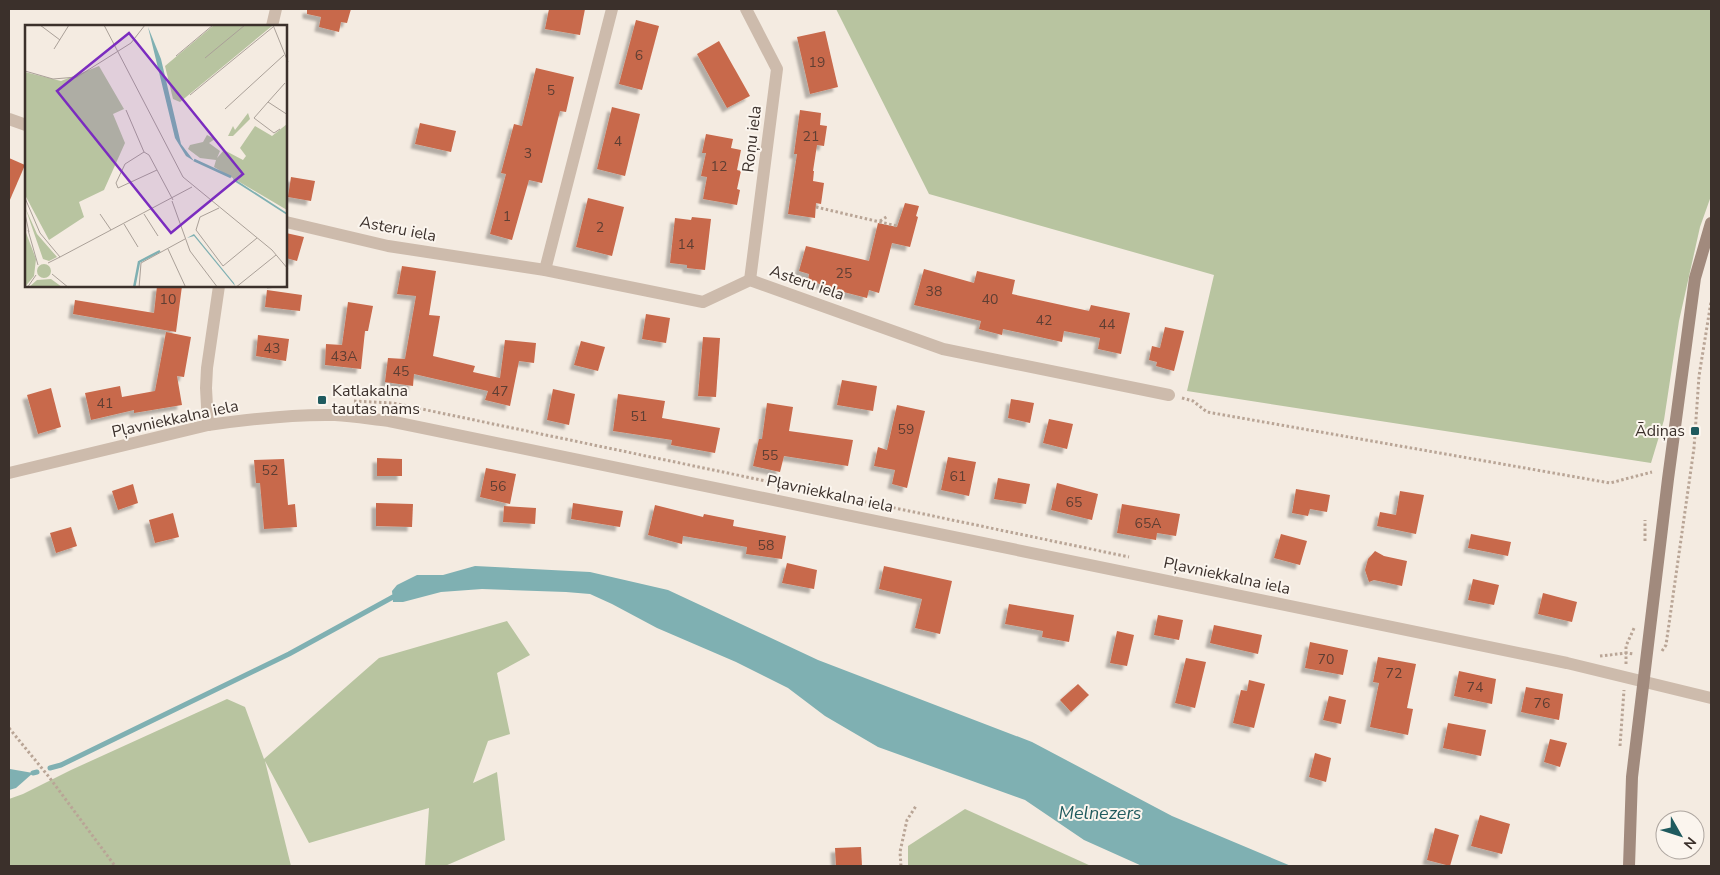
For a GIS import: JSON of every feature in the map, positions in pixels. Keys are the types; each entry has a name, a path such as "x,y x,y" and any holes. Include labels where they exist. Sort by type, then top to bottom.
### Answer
{"main road":[{"path":"1629,866 1632,778 1642,681 1695,278 1711,223"}],"street":[{"path":"272,25 276,9"},
{"path":"545,270 612,9"},
{"name":"Roņu iela","path":"746,9 777,69 750,280"},
{"path":"9,119 25,125"},
{"name":"Asteru iela","path":"288,222 388,246 545,270 703,302 750,280 943,349 1169,395"},
{"path":"208,425 207,368 219,288"},
{"name":"Pļavniekkalna iela","path":"9,473 208,425 300,415 389,421 1567,663 1711,698"}],"path":[{"path":"816,207 897,226"},
{"path":"879,222 888,216"},
{"path":"1660,654 1666,645 1694,448 1700,376 1711,302"},
{"path":"1169,395 1193,401 1207,412 1610,483 1652,472"},
{"path":"351,400 394,403 1133,557"},
{"path":"1591,654 1601,656 1627,653"},
{"path":"9,728 49,777 115,866"},
{"path":"901,866 900,852 906,820 916,806"}],"green space":[{"path":"836,9 1711,9 1711,196 1700,227 1679,321 1664,420 1651,463 1187,391 1214,275 929,194"},
{"path":"507,621 530,655 497,673 510,734 488,741 473,783 497,772 505,840 445,866 425,866 429,808 309,843 265,761 291,866 9,866 9,799 227,699 245,707 264,759 379,658"},
{"path":"965,809 1091,866 908,866 908,846"}],"water":[{"name":"Melnezers","path":"475,566 590,572 668,590 818,660 1032,742 1172,816 1291,866 1142,866 1084,840 1025,800 878,747 825,716 788,688 736,662 657,628 590,594 482,589 441,592 403,602 393,602 392,591 397,585 417,575 443,575"},
{"path":"9,769 33,773 16,788 9,790"}],"building":[{"path":"307,9 351,9 347,23 341,22 339,32 319,27 321,17 307,14"},
{"path":"549,9 585,9 580,35 545,29"},
{"path":"636,20 659,26 642,90 619,84"},
{"path":"825,31 838,87 810,94 797,37"},
{"path":"719,41 750,96 727,108 697,54"},
{"path":"536,68 574,77 566,112 560,111 542,183 529,180 512,240 490,234 506,174 501,173 514,124 522,126"},
{"path":"612,107 640,114 625,176 597,169"},
{"path":"800,110 821,113 820,125 827,126 824,146 817,145 813,171 813,181 824,183 821,204 816,203 815,218 788,214 797,154 794,154"},
{"path":"420,123 456,131 451,152 415,144"},
{"path":"706,134 733,139 731,148 741,150 737,170 741,171 737,189 740,190 737,205 703,199 707,177 701,176 706,153 702,153"},
{"path":"9,158 25,165 9,202"},
{"path":"291,177 315,181 311,201 288,197"},
{"path":"588,198 624,207 612,256 576,247"},
{"path":"905,203 919,206 910,247 892,243 879,293 869,290 867,298 824,287 824,285 808,281 809,274 799,271 806,246 869,261 878,223 897,227"},
{"path":"692,217 711,219 705,270 687,268 687,265 670,263 675,218 691,220"},
{"path":"288,233 304,237 297,261 288,259"},
{"path":"402,266 436,271 429,315 440,316 433,356 475,366 473,372 500,378 505,340 536,343 534,363 519,361 510,406 485,400 488,391 414,374 413,386 385,382 388,358 405,359 416,296 397,294"},
{"path":"924,269 974,283 977,271 1015,280 1012,294 1089,311 1091,305 1130,313 1121,354 1098,349 1100,338 1064,331 1062,342 1003,329 1002,335 979,329 981,321 914,305"},
{"path":"157,288 182,288 176,332 73,314 75,300 154,313"},
{"path":"267,290 302,295 300,311 265,307"},
{"path":"348,302 373,306 368,331 365,331 361,369 325,365 326,344 342,345"},
{"path":"646,314 670,318 666,343 642,339"},
{"path":"1165,327 1184,331 1174,371 1156,366 1157,362 1149,360 1152,346 1160,348"},
{"path":"166,332 191,337 184,377 177,376 182,405 134,413 134,410 91,420 85,393 120,386 122,397 155,391"},
{"path":"258,335 289,339 286,361 256,356"},
{"path":"703,337 720,338 716,397 698,396"},
{"path":"581,341 605,347 598,371 574,365"},
{"path":"842,380 877,386 873,411 837,405"},
{"path":"51,388 61,427 38,434 27,395"},
{"path":"553,389 575,394 569,425 547,420"},
{"path":"618,394 665,401 662,418 720,428 715,453 671,445 672,440 613,431"},
{"path":"1011,399 1034,403 1030,423 1008,418"},
{"path":"767,403 793,407 789,431 853,440 848,466 784,456 780,472 753,466 759,439 762,439"},
{"path":"897,405 925,411 907,488 892,484 895,470 874,466 878,447 887,450"},
{"path":"1049,419 1073,424 1067,449 1043,443"},
{"path":"948,457 976,462 969,496 941,490"},
{"path":"377,458 402,459 402,476 377,476"},
{"path":"284,459 288,505 295,504 297,527 264,529 260,483 256,483 254,460"},
{"path":"486,468 516,474 510,504 480,497"},
{"path":"998,478 1030,484 1026,504 994,499"},
{"path":"1057,483 1098,494 1092,520 1051,510"},
{"path":"133,484 138,503 118,510 112,491"},
{"path":"1296,489 1330,495 1327,512 1310,509 1308,516 1292,513"},
{"path":"1400,491 1424,495 1416,534 1377,526 1380,512 1396,515"},
{"path":"376,503 413,504 412,527 376,526"},
{"path":"573,503 623,511 620,527 571,519"},
{"path":"1122,504 1180,514 1176,536 1157,533 1156,540 1117,533"},
{"path":"655,505 703,517 704,514 734,520 733,526 786,536 782,559 746,554 747,547 683,536 682,544 648,535"},
{"path":"504,506 536,508 535,524 503,522"},
{"path":"173,513 179,537 155,543 149,520"},
{"path":"71,527 77,546 56,553 50,533"},
{"path":"1281,534 1307,541 1300,565 1274,558"},
{"path":"1471,534 1511,542 1508,556 1468,548"},
{"path":"1375,551 1384,556 1407,561 1402,586 1374,580 1369,582 1365,570 1368,559"},
{"path":"787,563 817,570 814,589 782,583"},
{"path":"884,566 952,581 940,634 915,628 922,599 879,589"},
{"path":"1473,579 1499,585 1494,605 1468,600"},
{"path":"1543,593 1577,602 1572,622 1538,614"},
{"path":"1009,604 1074,615 1069,642 1042,637 1043,631 1005,624"},
{"path":"1158,615 1183,620 1179,640 1154,635"},
{"path":"1214,625 1262,635 1258,654 1210,643"},
{"path":"1117,631 1134,635 1127,666 1110,663"},
{"path":"1310,642 1348,650 1343,675 1305,668"},
{"path":"1378,657 1416,664 1407,708 1413,709 1408,735 1370,727 1379,683 1373,682"},
{"path":"1186,658 1206,662 1195,708 1175,703"},
{"path":"1459,671 1496,679 1492,704 1454,696"},
{"path":"1249,680 1265,684 1254,728 1233,723 1241,690 1247,691"},
{"path":"1078,684 1089,695 1071,712 1060,700"},
{"path":"1526,687 1563,694 1559,720 1521,712"},
{"path":"1329,696 1346,700 1341,724 1323,720"},
{"path":"1448,723 1486,730 1481,756 1443,748"},
{"path":"1550,739 1567,743 1560,767 1544,762"},
{"path":"1315,753 1331,758 1326,782 1309,777"},
{"path":"1480,815 1510,824 1502,854 1471,846"},
{"path":"1435,828 1459,835 1450,866 1427,860"},
{"path":"861,847 862,866 836,866 835,848"}],"waterway":[{"path":"50,768 61,765 289,654 393,597"},
{"path":"33,773 37,772"}],"place":[{"name":"Katlakalna tautas nams","path":"322,400"},
{"name":"Ādiņas","path":"1695,431"}]}
